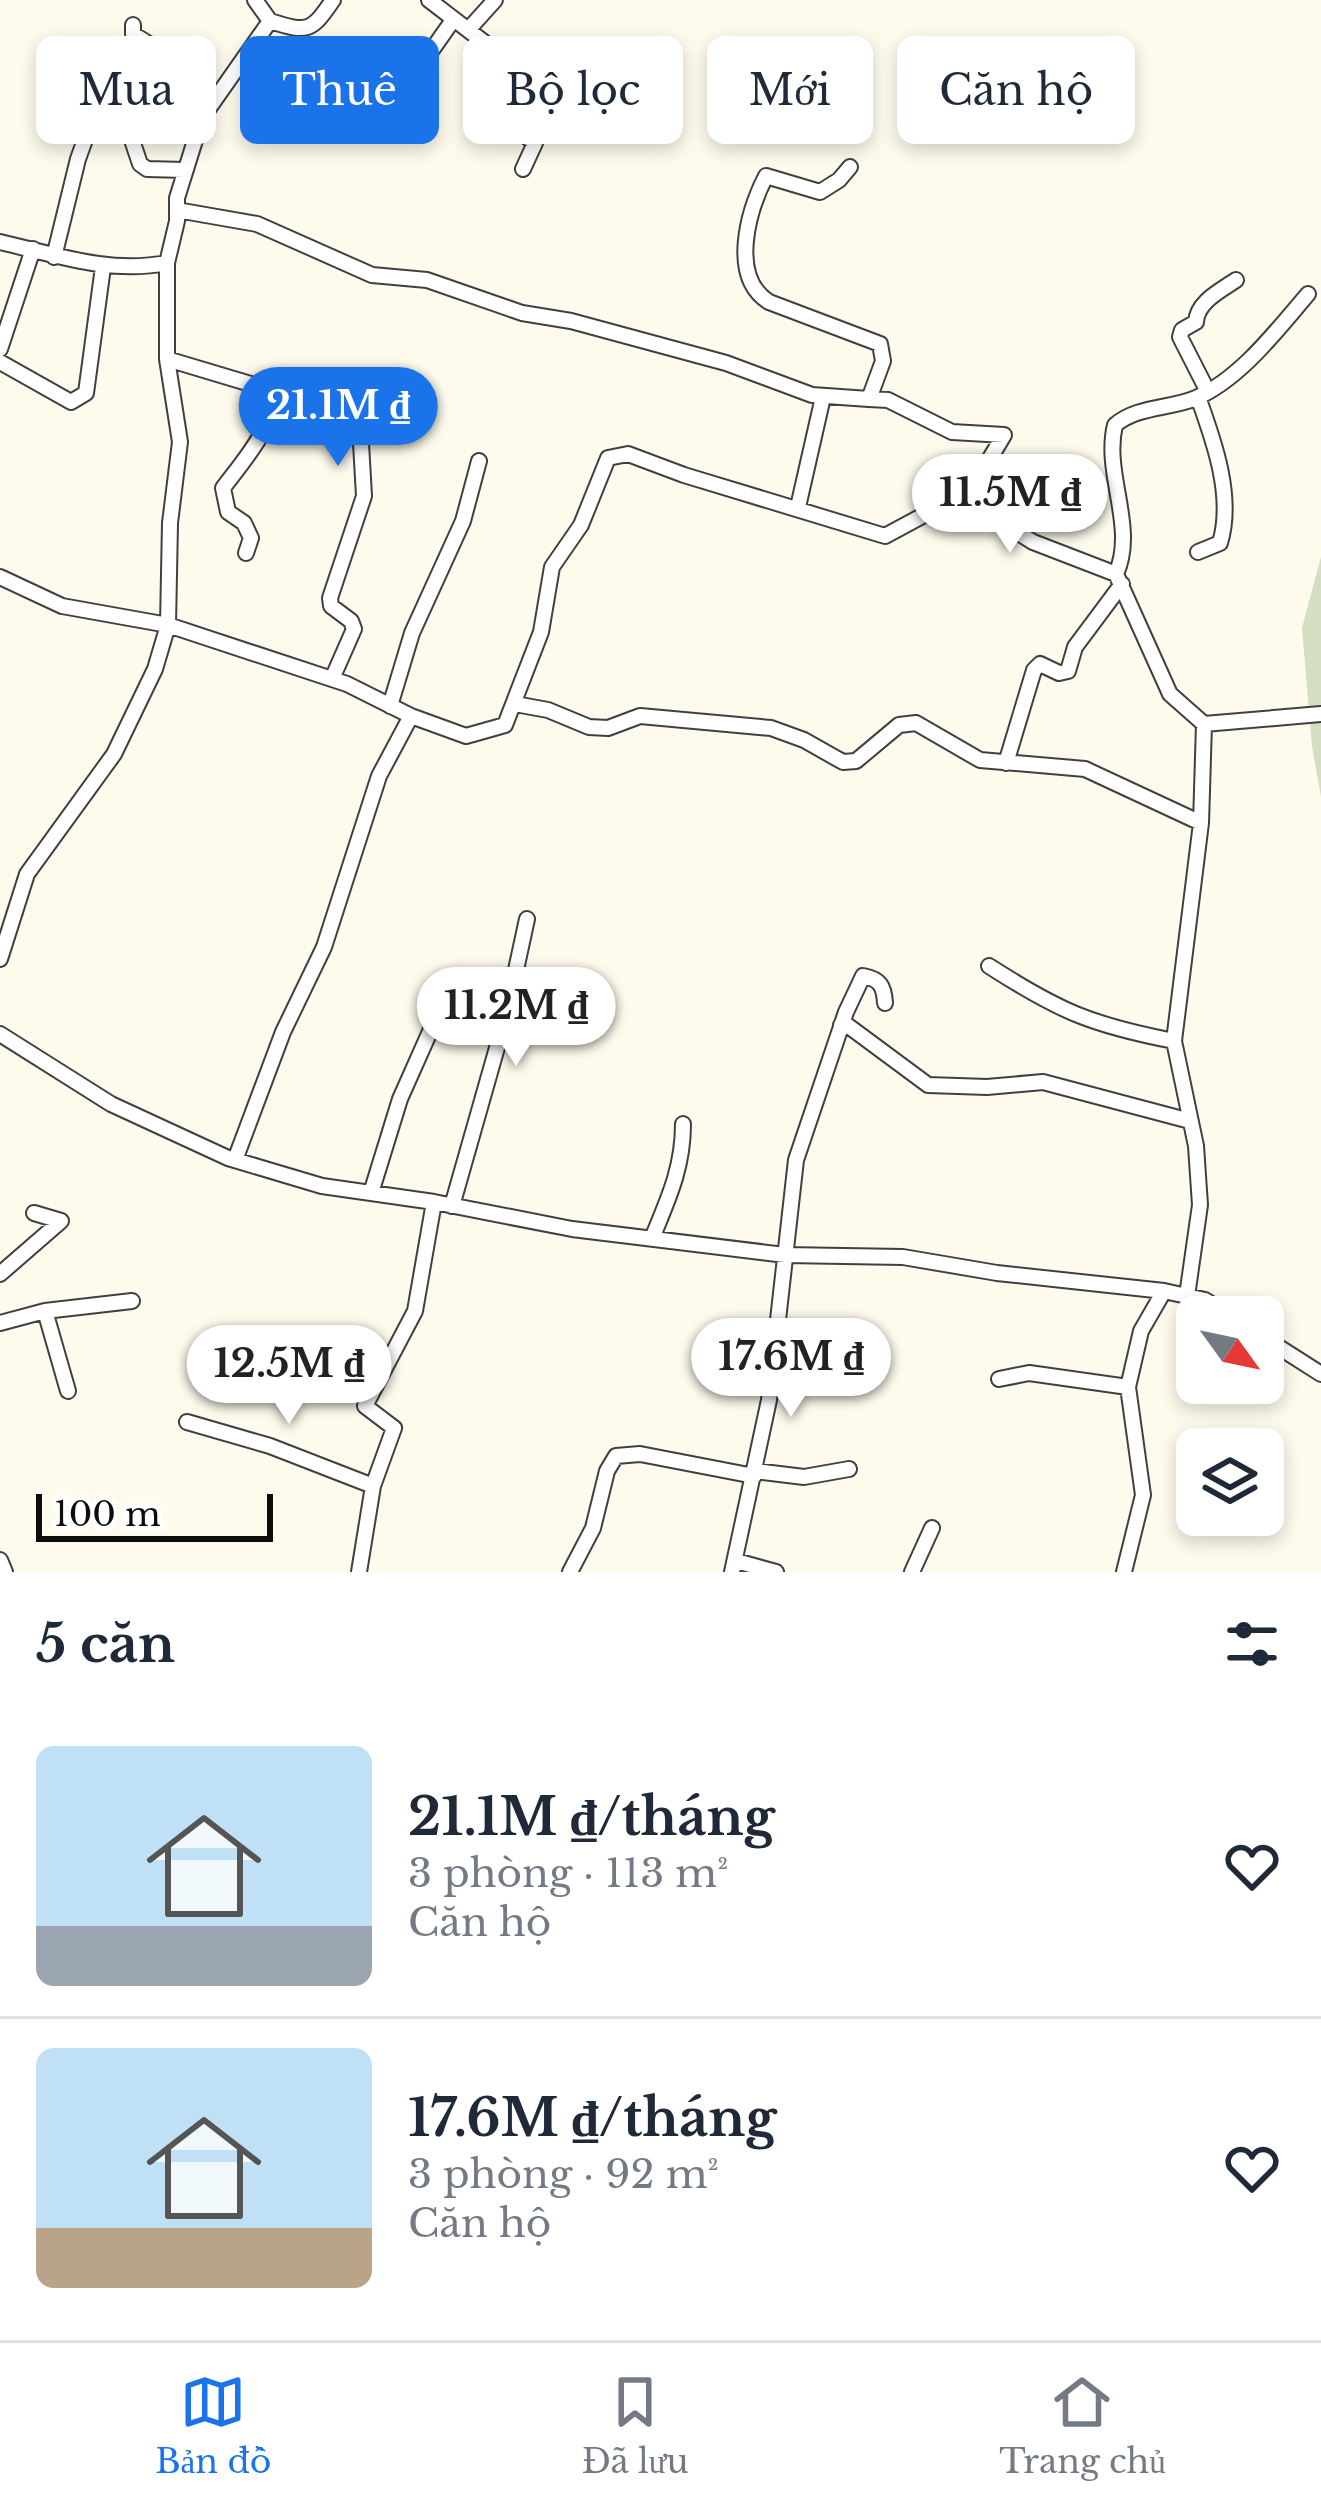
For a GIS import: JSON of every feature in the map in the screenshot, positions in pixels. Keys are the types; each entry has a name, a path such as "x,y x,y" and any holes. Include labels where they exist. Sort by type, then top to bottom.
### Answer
{"street":[{"path":"255,0 271,21 304,29 314,27 334,0"},
{"path":"429,0 536,82 537,92 518,130 535,143 523,169"},
{"path":"468,30 495,0"},
{"path":"439,40 453,20"},
{"path":"216,94 271,21"},
{"path":"133,25 136,36"},
{"path":"54,257 91,123 98,120 130,131 140,164 147,169 185,170"},
{"path":"0,959 27,874 115,754 155,669 168,626 170,523 180,442 166,359 167,263 194,144"},
{"path":"850,166 820,192 766,176 747,236 746,259 748,281 757,295 880,344 884,361 869,398"},
{"path":"0,578 62,606 168,626 332,679 466,736 505,725 541,632 552,567 581,525 608,458 628,454 684,476 885,536 935,509 965,500 1004,435 952,432 888,400 823,397 726,363 571,321 522,313 428,280 372,275 257,224 177,210"},
{"path":"0,242 103,267 167,263"},
{"path":"0,349 33,249"},
{"path":"0,362 58,398 70,402 86,393 103,267"},
{"path":"1198,552 1220,543 1226,525 1203,393 1180,337 1182,330 1196,322 1207,301 1236,280"},
{"path":"1006,763 1034,670 1040,664 1060,673 1068,670 1075,647 1119,579 1122,521 1112,457 1115,425 1129,415 1203,393 1253,354 1308,294"},
{"path":"166,359 310,401 360,426 364,496 330,598 354,629 332,679"},
{"path":"246,553 250,538 244,524 228,512 224,488 270,417 269,402 258,384"},
{"path":"797,507 823,397"},
{"path":"391,706 412,633 470,502 479,461"},
{"path":"965,500 1034,542 1119,579 1170,694 1204,724 1321,714"},
{"path":"515,704 548,710 589,727 608,728 640,716 771,728 843,762 856,761 899,724 909,722 980,760 1085,769 1202,823"},
{"path":"235,1160 283,1032 324,947 379,776 411,716"},
{"path":"0,1034 111,1104 235,1160 322,1186 572,1229 785,1256 903,1256 997,1273 1186,1296 1200,1205 1174,1041 1202,823 1204,724"},
{"path":"452,1205 506,1016 526,919"},
{"path":"989,965 1074,1016 1174,1041"},
{"path":"776,1572 734,1566 778,1338 796,1160 862,976 875,978 884,988 885,1003"},
{"path":"371,1193 400,1099 448,991"},
{"path":"842,1025 882,1048 928,1085 1043,1082 1190,1121"},
{"path":"653,1236 676,1183 683,1154 682,1124"},
{"path":"359,1572 374,1486 394,1428 365,1406 386,1360 412,1322 434,1202"},
{"path":"0,1274 61,1221 34,1213"},
{"path":"1124,1572 1143,1496 1128,1387 1142,1331 1164,1291"},
{"path":"0,1323 45,1311 132,1301"},
{"path":"45,1311 68,1391"},
{"path":"1284,1350 1321,1374"},
{"path":"999,1379 1029,1373 1128,1387"},
{"path":"188,1422 270,1446 374,1486"},
{"path":"570,1572 593,1528 607,1472 616,1456 625,1452 804,1478 849,1469"},
{"path":"912,1572 932,1528"},
{"path":"0,1560 5,1572"}],"green space":[{"path":"1321,557 1321,797 1302,628"}]}
